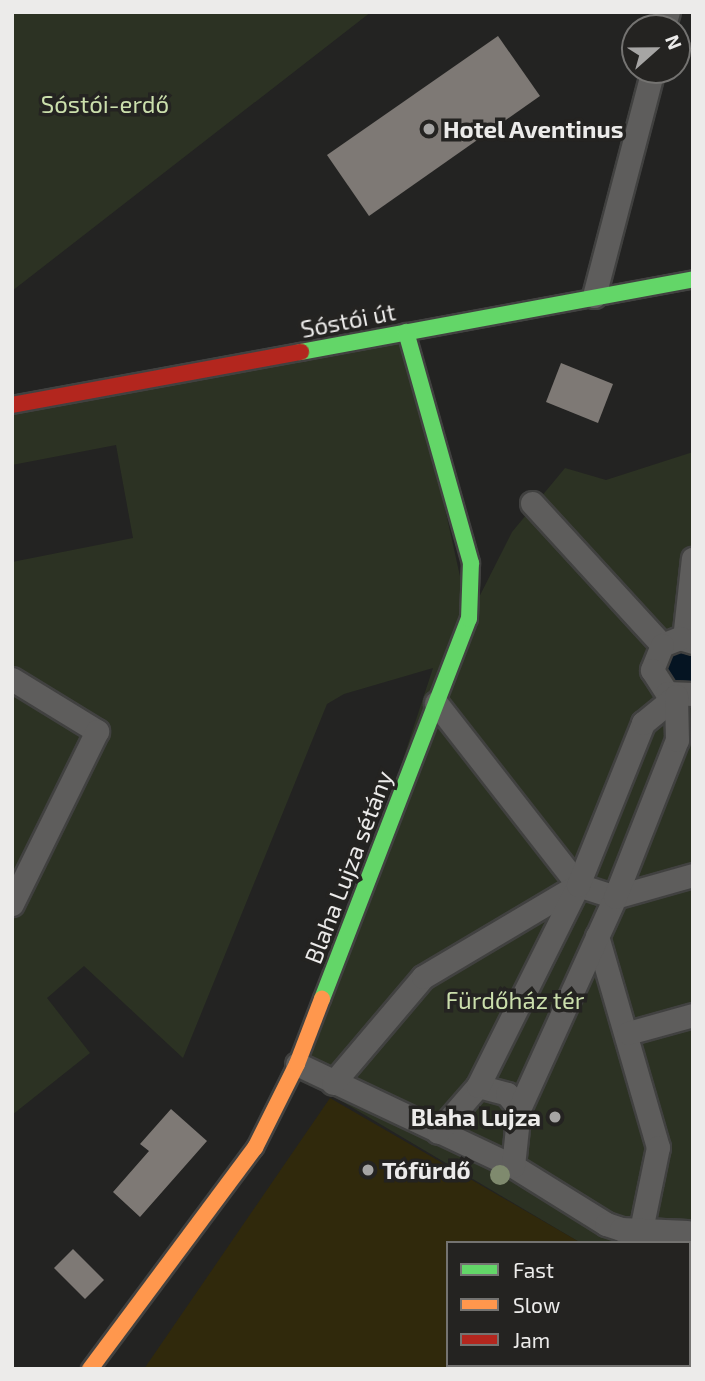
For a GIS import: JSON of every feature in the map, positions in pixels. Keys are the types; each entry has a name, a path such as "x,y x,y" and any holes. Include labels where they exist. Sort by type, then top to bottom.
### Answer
{"street":[{"path":"594,296 649,84"},
{"name":"Sóstói út","path":"12,405 693,279"},
{"name":"Blaha Lujza sétány","path":"90,1369 255,1148 297,1064 469,619 471,563 406,332"},
{"path":"532,503 680,642"},
{"path":"684,695 659,688 652,670 680,642 693,558"},
{"path":"12,680 97,731 12,905"},
{"path":"438,1132 478,1086 578,885 643,723 684,695"},
{"path":"513,1166 519,1109 615,897 677,740 684,695"},
{"path":"436,703 578,885 615,897 693,875"},
{"path":"333,1083 423,977 578,885"},
{"path":"597,936 628,1033 658,1147 641,1230"},
{"path":"628,1033 693,1014"},
{"path":"297,1064 513,1166 606,1224 641,1230 687,1232"},
{"path":"478,1086 507,1094 519,1109"}],"green space":[{"name":"Sóstói-erdő","path":"12,12 371,12 12,291"},
{"name":"Fürdőház tér","path":"406,332 469,617 512,532 565,468 606,480 693,452 693,1307 691,1241 578,1241 299,1076 433,668 344,694 327,704 183,1058 84,966 47,998 90,1053 12,1115 12,562 133,538 116,445 12,465 12,405"}],"sand":[{"name":"Tófürdő","path":"330,1098 578,1241 446,1241 446,1367 670,1369 144,1369"}],"water":[{"path":"671,648 693,650 693,685 673,688 659,665"}],"building":[{"name":"Hotel Aventinus","path":"498,36 540,96 369,216 327,155"},
{"path":"561,363 613,384 598,423 546,402"},
{"path":"171,1109 207,1141 140,1217 113,1192 149,1151 140,1144"},
{"path":"73,1249 104,1280 85,1299 54,1268"}],"traffic: fast":[{"path":"301,352 693,279"},
{"path":"322,999 469,619 471,563 406,332"}],"traffic: slow":[{"path":"90,1369 255,1148 297,1064 322,999"}],"traffic: jam":[{"path":"12,405 301,352"}],"place":[{"name":"Hotel Aventinus","path":"429,129"},
{"name":"Blaha Lujza","path":"555,1117"},
{"name":"Tófürdő","path":"368,1170"}]}
